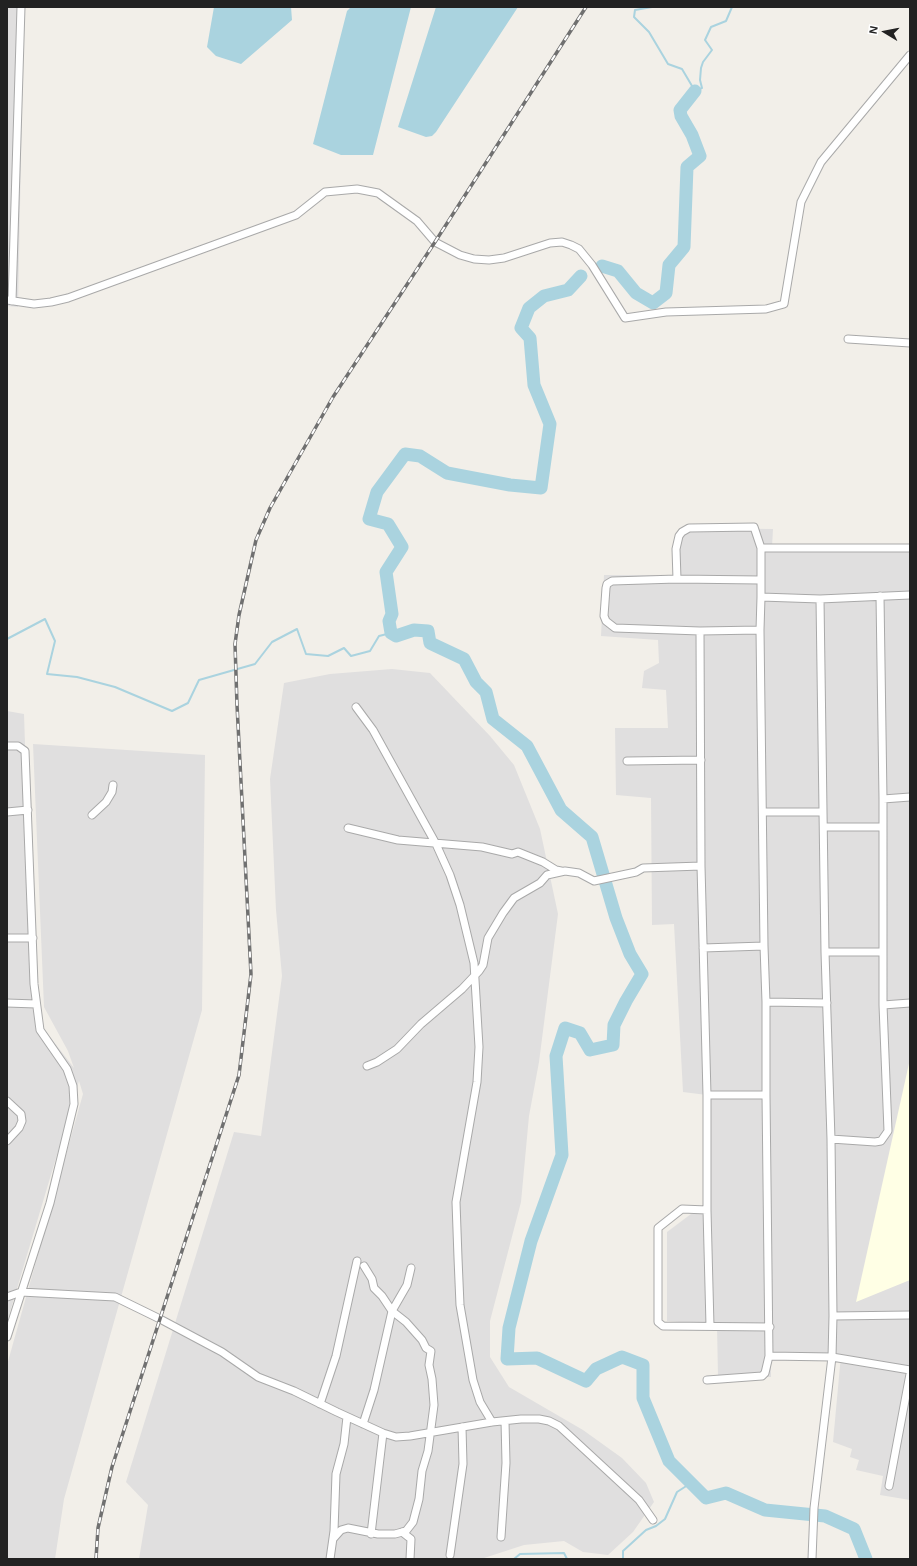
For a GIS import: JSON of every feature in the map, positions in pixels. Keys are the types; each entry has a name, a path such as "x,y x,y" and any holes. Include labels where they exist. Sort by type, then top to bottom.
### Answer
{"street":[{"path":"21,7 10,301 34,304 68,298 296,216 325,192 357,189 378,193 417,221 435,242 467,257 489,260 519,254 550,243 562,242 571,245 579,249 592,265 625,318 666,312 766,309 784,304 801,202 821,162 910,55"},
{"path":"848,339 910,343"},
{"path":"677,579 677,541 679,536 689,528 754,527 761,548 760,580 762,597 760,630 766,1002 770,1327 769,1356 765,1373 762,1376 707,1380"},
{"path":"761,548 910,548"},
{"path":"760,580 677,579 612,581 607,584 605,591 604,616 611,627 622,629 700,631 760,630"},
{"path":"762,597 820,598 910,595"},
{"path":"831,1138 875,1142 881,1141 888,1132 883,1005 883,799 880,596"},
{"path":"812,1559 814,1508 832,1357 833,1316 831,1138 825,952 820,598"},
{"path":"700,631 702,760 701,866 707,1096 707,1210 710,1326"},
{"path":"356,707 373,730 436,844 450,875 460,905 474,963 479,1047 477,1082 456,1202 458,1258 460,1305 473,1380 480,1402 492,1422"},
{"path":"7,746 18,746 25,751 36,1004 40,1030 67,1069 73,1086 74,1104 50,1203 7,1337"},
{"path":"627,761 702,760"},
{"path":"92,815 106,802 112,792 113,785"},
{"path":"883,799 910,797"},
{"path":"7,812 28,810"},
{"path":"763,812 823,812"},
{"path":"824,827 883,827"},
{"path":"348,828 398,840 482,847 512,854 518,852 543,862 556,870 579,873 594,881 636,872 643,868 701,866"},
{"path":"367,1066 377,1062 396,1049 421,1024 462,989 479,971 483,965 488,938 514,898 540,883 547,875 565,871"},
{"path":"7,938 33,938"},
{"path":"703,948 764,946"},
{"path":"825,952 883,952"},
{"path":"766,1002 827,1003"},
{"path":"7,1003 36,1004"},
{"path":"883,1005 910,1003"},
{"path":"707,1096 766,1095"},
{"path":"7,1101 21,1114 22,1121 19,1128 7,1141"},
{"path":"707,1210 682,1209 658,1228 658,1320 660,1324 663,1326 770,1327"},
{"path":"320,1404 336,1356 357,1261"},
{"path":"364,1266 372,1279 374,1288 382,1296 392,1311 406,1322 422,1340 426,1348 431,1351 429,1365 432,1379 434,1406 428,1451 422,1471 419,1499 413,1522 410,1559"},
{"path":"364,1424 374,1390 392,1311 407,1285 411,1268"},
{"path":"7,1297 21,1292 115,1297 222,1352 258,1377 294,1391 347,1417 383,1433 396,1437 430,1433 492,1422 539,1419 549,1421 559,1426 638,1500 653,1520"},
{"path":"833,1316 910,1315"},
{"path":"769,1356 832,1357 910,1370"},
{"path":"889,1486 910,1374"},
{"path":"330,1559 333,1539 336,1474 344,1444 347,1417"},
{"path":"501,1537 506,1463 505,1421"},
{"path":"450,1555 463,1464 462,1427"},
{"path":"371,1534 383,1433"},
{"path":"333,1539 340,1530 348,1528 371,1534 402,1532 406,1531 413,1522"},
{"path":"334,1524 340,1530"},
{"path":"402,1532 411,1539"}],"shaded area":[{"path":"7,7 24,7 18,307 7,306"},
{"path":"689,528 773,529 772,547 910,544 910,1500 880,1495 883,1476 856,1470 859,1460 850,1457 852,1449 833,1442 841,1355 771,1352 771,1377 718,1377 717,1325 667,1321 667,1232 691,1214 710,1214 707,1095 683,1092 674,924 652,925 651,798 616,795 615,728 668,728 666,690 642,688 644,671 659,663 658,640 601,636 604,575 675,575 673,541"},
{"path":"392,669 430,673 490,736 514,765 540,829 558,914 539,1062 529,1116 521,1202 490,1321 490,1357 509,1387 583,1430 622,1458 646,1483 654,1502 633,1532 608,1555 583,1552 564,1541 524,1545 481,1559 139,1559 148,1505 126,1482 234,1132 261,1136 282,976 276,910 270,779 284,683 330,674"},
{"path":"7,711 24,714 29,864 37,1020 74,1068 68,1051 44,1007 33,744 205,755 202,1010 64,1499 55,1559 7,1559 7,1365 83,1094 79,1081 7,1322"},
{"path":"910,1059 910,1280 856,1302"}],"water":[{"path":"214,7 291,7 292,20 241,64 216,56 207,47"},
{"path":"351,7 411,7 373,155 341,155 313,144 347,11"},
{"path":"436,7 518,7 436,132 432,136 426,137 398,127"}],"waterway":[{"path":"652,7 635,10 634,17 649,32 668,64 682,69 695,91 702,88 700,80 701,68 703,62 712,50 705,40 711,27 726,21 732,7"},
{"path":"602,266 618,271 636,293 653,303 666,293 669,265 684,247 687,167 700,156 692,135 681,116 680,110 695,91"},
{"path":"581,276 568,290 544,296 529,308 521,328 530,338 534,385 550,424 541,488 510,485 447,473 420,456 405,454 377,492 369,519 388,524 402,547 386,572 392,614 389,621 391,633 396,636 414,630 428,631 430,643 464,659 476,682 486,692 493,719 527,746 561,810 592,837 616,918 630,954 642,974 614,1025 613,1045 590,1050 580,1033 565,1028 556,1056 562,1155 531,1241 509,1328 507,1359 537,1358 586,1381 596,1369 622,1357 643,1365 643,1398 669,1461 706,1498 726,1493 765,1510 825,1516 854,1529 866,1559"},
{"path":"7,639 45,619 55,641 47,674 77,677 115,687 172,711 188,703 199,680 255,664 272,642 297,629 306,654 328,656 344,648 351,656 370,651 379,636 391,633"},
{"path":"623,1559 623,1551 646,1530 656,1526 665,1519 677,1492 691,1483"},
{"path":"514,1559 520,1554 564,1553 567,1559"}],"railway":[{"path":"96,1559 98,1528 112,1467 239,1075 251,974 235,644 239,615 256,540 270,508 333,397 435,242 586,7"}]}
